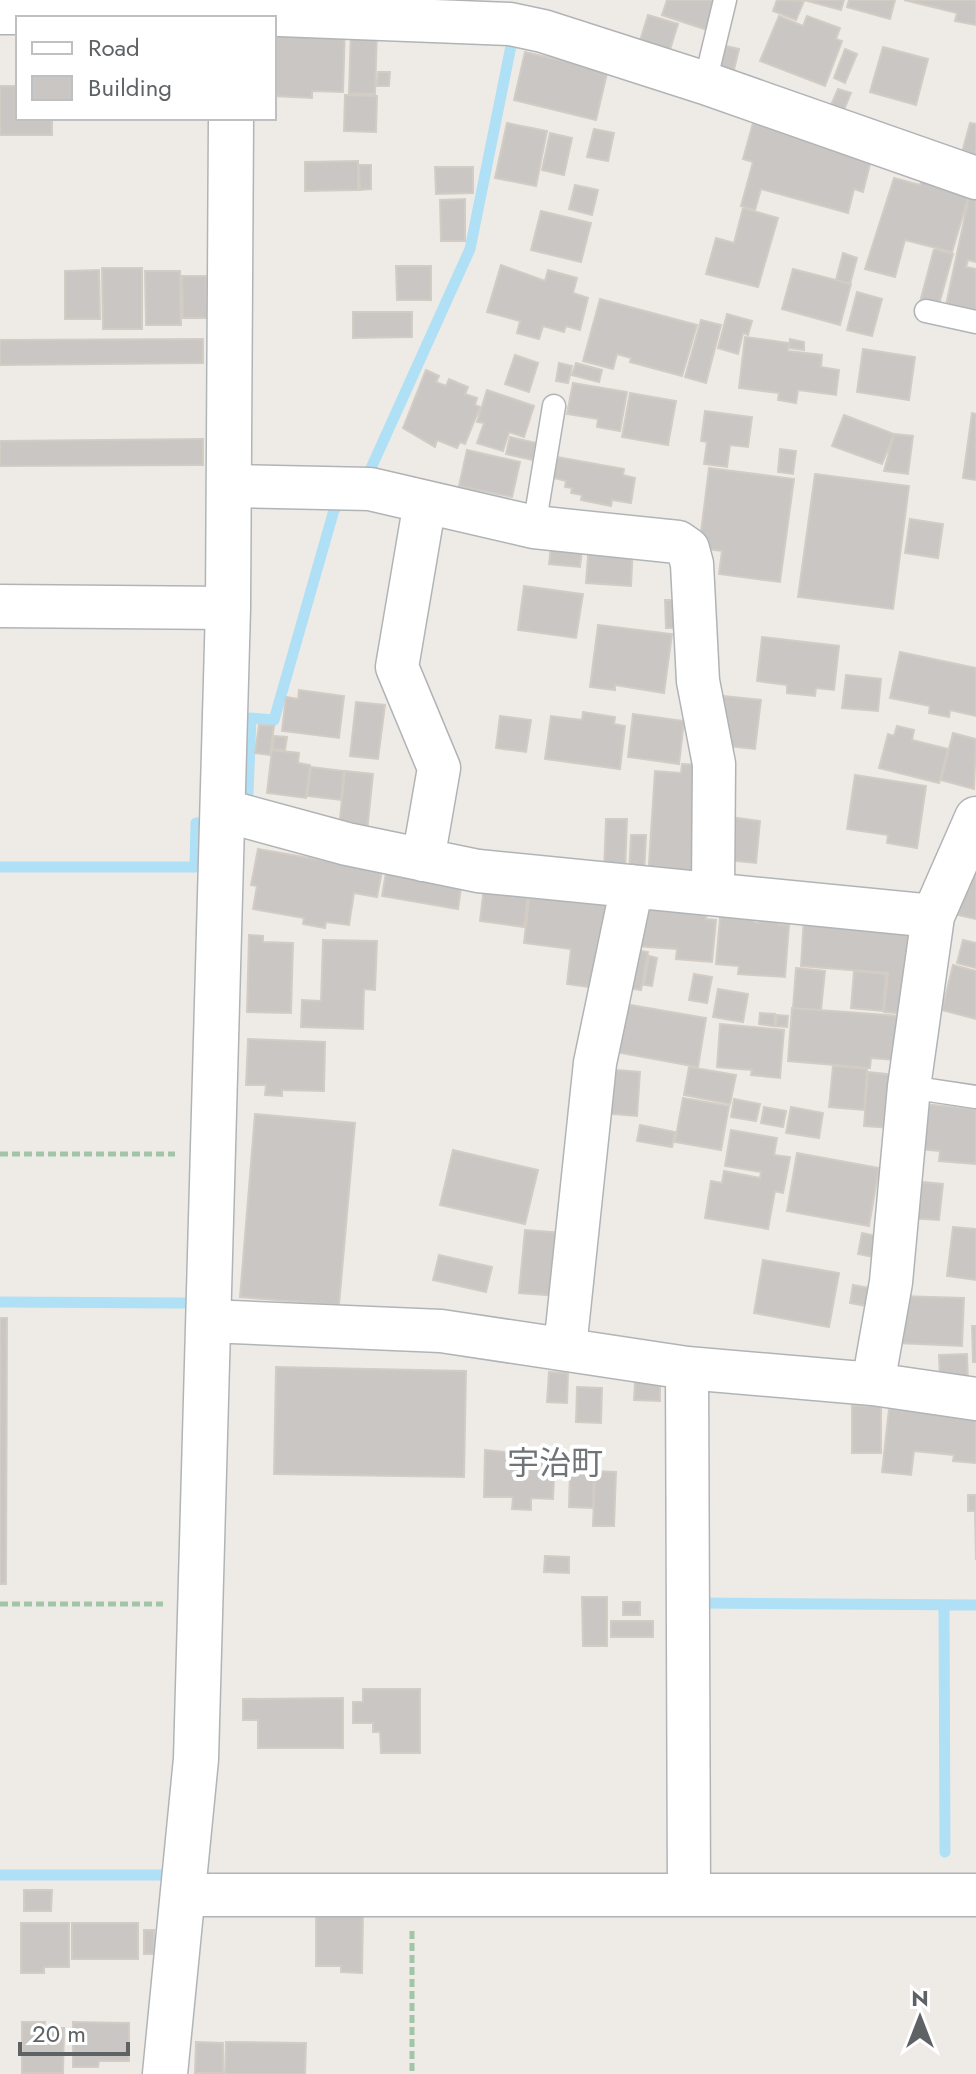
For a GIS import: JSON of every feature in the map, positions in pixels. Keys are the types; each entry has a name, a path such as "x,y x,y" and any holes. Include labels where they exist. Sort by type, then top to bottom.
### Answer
{"street":[{"path":"0,13 232,10 510,24 705,83 976,178"},
{"path":"165,2074 196,1759 228,608 231,120"},
{"path":"229,486 370,489 534,527 678,542 688,549 692,564 698,681 714,764 713,892"},
{"path":"423,860 439,768 397,667 425,502"},
{"path":"0,606 228,608"},
{"path":"222,810 347,844 545,880 713,892 933,916"},
{"path":"873,1384 891,1282 909,1087 933,916 972,839"},
{"path":"565,1348 595,1063 632,886"},
{"path":"208,1321 441,1331 687,1368 873,1384 976,1399"},
{"path":"687,1368 689,1884"},
{"path":"185,1895 412,1893 689,1884 976,1895"}],"lane":[{"path":"705,83 725,0"},
{"path":"926,311 976,322"},
{"path":"534,527 554,406"},
{"path":"909,1087 976,1097"}],"path":[{"path":"0,1154 213,1154"},
{"path":"0,1604 201,1604"},
{"path":"412,1893 412,2074"}],"building":[{"path":"667,0 717,0 707,30 662,15"},
{"path":"777,0 804,1 796,20 773,11"},
{"path":"804,0 844,0 841,10"},
{"path":"849,0 895,0 890,19 847,7"},
{"path":"904,0 976,0 976,25 955,21 957,13"},
{"path":"648,15 678,24 668,56 638,47"},
{"path":"779,16 803,26 807,16 840,28 836,39 842,41 825,86 760,61"},
{"path":"297,25 345,27 343,92 312,91 312,98 276,96 276,36 297,37"},
{"path":"351,30 377,30 375,94 349,93"},
{"path":"726,46 739,49 733,74 719,70"},
{"path":"883,47 928,59 916,105 870,92"},
{"path":"845,49 857,54 845,83 834,78"},
{"path":"525,52 586,66 609,65 596,120 514,100"},
{"path":"378,72 390,72 389,86 377,86"},
{"path":"0,86 16,86 16,120 52,120 52,135 0,135"},
{"path":"838,89 851,93 841,117 828,112"},
{"path":"345,95 377,96 376,132 344,131"},
{"path":"507,123 547,131 536,186 495,178"},
{"path":"753,123 864,154 862,161 870,164 863,192 854,189 848,213 761,189 755,210 741,206 753,162 743,159"},
{"path":"970,123 976,124 976,165 960,160"},
{"path":"594,129 614,133 608,161 587,157"},
{"path":"550,133 572,138 564,175 542,170"},
{"path":"358,161 358,190 305,191 305,162"},
{"path":"359,165 371,165 371,189 360,190"},
{"path":"435,167 473,167 473,193 436,194"},
{"path":"923,175 971,188 952,252 905,240 895,277 865,269 894,178 920,185"},
{"path":"575,185 598,190 592,215 569,209"},
{"path":"969,197 976,198 976,262 968,260 966,267 976,269 976,317 945,310"},
{"path":"465,199 465,241 441,241 440,200"},
{"path":"743,208 778,218 758,287 706,274 716,238 734,243"},
{"path":"541,211 591,223 581,262 531,250"},
{"path":"934,249 953,254 938,308 920,302"},
{"path":"843,253 857,258 850,284 836,280"},
{"path":"501,265 545,281 548,270 577,278 573,293 588,298 580,330 566,326 564,332 543,326 539,339 517,333 520,321 487,312"},
{"path":"396,266 431,266 431,300 397,300"},
{"path":"102,268 142,268 142,329 103,329"},
{"path":"793,269 851,284 840,325 782,309"},
{"path":"99,270 100,319 65,319 65,271"},
{"path":"145,271 180,271 181,325 146,325"},
{"path":"182,276 206,276 207,318 183,318"},
{"path":"857,292 882,299 872,336 847,330"},
{"path":"600,299 697,325 682,376 630,362 631,358 617,354 613,369 583,361"},
{"path":"353,312 412,312 412,337 353,338"},
{"path":"727,314 752,321 748,335 743,333 738,354 718,348"},
{"path":"701,320 721,325 706,383 685,377"},
{"path":"745,337 789,343 788,351 822,355 821,367 839,370 836,395 798,390 796,403 778,400 779,393 739,388"},
{"path":"203,339 203,363 0,365 0,340"},
{"path":"790,339 804,342 804,350 789,348"},
{"path":"863,349 915,357 909,400 857,392"},
{"path":"515,355 538,363 529,392 505,384"},
{"path":"559,363 572,366 568,383 556,381"},
{"path":"576,363 602,370 599,382 572,375"},
{"path":"426,370 439,376 436,382 446,386 449,379 468,387 465,394 477,398 475,405 480,407 465,444 460,442 457,448 437,440 435,447 403,428"},
{"path":"573,383 627,392 620,431 597,427 598,419 567,414"},
{"path":"487,390 534,406 524,437 509,432 503,451 477,443 484,423 477,422"},
{"path":"630,393 676,401 668,445 622,437"},
{"path":"705,411 752,417 748,447 730,445 727,467 704,464 707,442 701,441"},
{"path":"972,413 976,414 976,480 963,478"},
{"path":"844,415 894,434 882,464 832,446"},
{"path":"894,434 913,436 908,474 884,471"},
{"path":"510,437 536,443 533,460 506,454"},
{"path":"203,439 203,465 0,466 0,441"},
{"path":"780,449 796,451 793,474 778,472"},
{"path":"467,450 520,462 512,497 459,486"},
{"path":"557,457 624,469 623,475 635,478 631,503 612,500 611,506 581,500 582,495 571,493 572,488 565,487 566,481 554,478"},
{"path":"709,468 794,479 780,582 719,574 722,551 699,548"},
{"path":"815,474 909,486 893,609 798,597"},
{"path":"910,519 943,524 938,558 905,553"},
{"path":"552,538 583,542 580,567 549,564"},
{"path":"589,543 633,546 631,586 586,583"},
{"path":"524,586 583,594 576,638 518,630"},
{"path":"665,600 687,600 687,628 666,628"},
{"path":"598,625 672,634 664,693 615,685 615,690 590,687"},
{"path":"762,637 839,646 834,690 816,688 815,696 787,693 787,685 757,681"},
{"path":"900,652 976,668 976,716 950,710 949,717 929,713 930,706 890,698"},
{"path":"846,675 881,679 878,711 842,708"},
{"path":"299,690 344,696 339,738 282,731 286,697 298,699"},
{"path":"723,696 761,700 755,749 718,745"},
{"path":"356,702 385,705 378,759 350,756"},
{"path":"583,712 615,717 614,724 625,726 620,769 545,759 551,716 582,720"},
{"path":"633,714 684,721 679,764 628,757"},
{"path":"500,716 531,720 526,752 496,748"},
{"path":"259,725 274,726 270,755 255,753"},
{"path":"897,726 914,730 912,740 948,749 939,783 879,768 888,734 894,736"},
{"path":"953,733 976,739 974,789 941,780"},
{"path":"274,736 287,737 285,750 273,749"},
{"path":"272,750 299,753 298,763 310,765 306,798 267,793"},
{"path":"682,764 705,765 701,880 648,878 655,771 681,773"},
{"path":"311,767 344,771 341,800 307,796"},
{"path":"345,771 373,774 367,832 339,828"},
{"path":"855,775 926,786 917,848 887,843 888,835 847,829"},
{"path":"731,817 760,821 756,863 727,860"},
{"path":"606,819 627,819 625,872 604,871"},
{"path":"631,835 646,835 644,875 629,875"},
{"path":"258,849 350,865 383,866 377,897 354,893 349,925 326,922 325,928 303,924 304,918 253,909 257,886 251,885"},
{"path":"972,862 976,863 976,919 958,915"},
{"path":"387,867 462,880 458,909 382,896"},
{"path":"484,887 528,892 524,927 480,921"},
{"path":"530,891 616,900 603,989 567,984 571,949 524,943"},
{"path":"639,902 707,907 706,919 716,920 712,962 676,959 677,949 635,946"},
{"path":"721,907 755,910 754,922 759,923 760,913 779,915 778,924 789,925 785,977 738,974 739,966 716,964"},
{"path":"804,917 914,927 907,1014 884,1012 888,973 801,966"},
{"path":"249,935 263,936 263,942 293,943 291,1013 247,1012"},
{"path":"323,940 377,941 375,990 364,989 363,1029 301,1027 302,1000 321,1001"},
{"path":"963,940 976,943 976,968 957,963"},
{"path":"629,949 648,952 641,990 622,987"},
{"path":"649,956 657,958 652,986 644,985"},
{"path":"953,965 976,971 976,1019 942,1010"},
{"path":"796,968 825,971 821,1010 793,1008"},
{"path":"854,971 886,974 883,1011 851,1008"},
{"path":"694,974 712,977 707,1003 689,1000"},
{"path":"718,989 748,994 743,1022 713,1017"},
{"path":"619,1003 706,1018 698,1067 610,1051"},
{"path":"792,1008 899,1016 895,1060 871,1058 870,1068 788,1061"},
{"path":"760,1013 775,1014 774,1026 759,1024"},
{"path":"777,1015 788,1016 787,1027 776,1026"},
{"path":"720,1024 784,1030 780,1078 751,1075 752,1070 717,1067"},
{"path":"248,1039 325,1042 324,1091 282,1090 282,1096 265,1095 266,1085 246,1085"},
{"path":"833,1066 867,1069 864,1110 829,1107"},
{"path":"689,1067 736,1075 730,1104 684,1095"},
{"path":"604,1069 640,1072 637,1116 601,1113"},
{"path":"868,1072 896,1075 892,1128 864,1126"},
{"path":"683,1098 729,1106 721,1150 675,1142"},
{"path":"734,1099 760,1104 756,1121 731,1117"},
{"path":"923,1104 976,1109 976,1164 939,1161 940,1151 919,1149"},
{"path":"764,1107 786,1111 783,1127 761,1123"},
{"path":"791,1107 823,1113 819,1138 786,1133"},
{"path":"255,1114 355,1123 339,1305 240,1297"},
{"path":"640,1125 675,1132 672,1147 637,1141"},
{"path":"731,1130 777,1138 774,1155 790,1157 783,1193 775,1191 768,1229 705,1218 711,1181 722,1183 724,1171 760,1178 761,1172 725,1166"},
{"path":"453,1150 538,1170 525,1224 440,1205"},
{"path":"797,1153 879,1168 869,1226 787,1211"},
{"path":"913,1181 943,1184 939,1220 910,1218"},
{"path":"953,1227 976,1229 976,1280 947,1276"},
{"path":"525,1230 564,1233 559,1296 519,1293"},
{"path":"862,1233 877,1236 874,1257 858,1254"},
{"path":"439,1255 492,1267 486,1292 433,1280"},
{"path":"763,1260 839,1273 829,1327 754,1313"},
{"path":"853,1285 870,1288 866,1306 850,1303"},
{"path":"899,1296 964,1298 962,1346 897,1343"},
{"path":"0,1318 7,1318 6,1584 0,1584"},
{"path":"972,1326 976,1326 976,1362 973,1362"},
{"path":"967,1354 968,1380 940,1380 939,1355"},
{"path":"276,1367 466,1371 464,1477 274,1474"},
{"path":"549,1372 568,1373 567,1403 547,1402"},
{"path":"635,1382 660,1383 660,1401 634,1400"},
{"path":"577,1387 602,1388 601,1423 576,1422"},
{"path":"852,1406 881,1406 881,1453 852,1453"},
{"path":"889,1409 976,1418 976,1463 953,1461 954,1455 914,1451 911,1475 882,1472"},
{"path":"485,1450 555,1457 553,1499 531,1498 531,1510 512,1509 513,1497 484,1497"},
{"path":"570,1469 594,1469 593,1508 569,1507"},
{"path":"595,1471 616,1472 614,1526 593,1526"},
{"path":"968,1495 976,1495 976,1560 975,1511 968,1511"},
{"path":"545,1556 569,1557 569,1573 544,1572"},
{"path":"582,1597 607,1597 607,1646 583,1646"},
{"path":"623,1602 640,1602 640,1615 623,1615"},
{"path":"611,1621 653,1621 653,1637 611,1637"},
{"path":"363,1689 420,1689 420,1753 381,1753 380,1732 373,1732 373,1723 353,1723 353,1702 363,1702"},
{"path":"343,1698 343,1748 258,1748 258,1720 243,1720 243,1699"},
{"path":"24,1890 52,1890 51,1911 24,1911"},
{"path":"316,1908 363,1914 362,1973 341,1972 341,1966 316,1966"},
{"path":"21,1923 69,1923 69,1967 44,1967 44,1973 21,1973"},
{"path":"72,1923 138,1923 138,1959 72,1959"},
{"path":"144,1930 154,1930 154,1954 144,1954"},
{"path":"22,2022 45,2022 44,2028 64,2028 63,2073 22,2073"},
{"path":"73,2022 129,2023 129,2061 99,2061 98,2067 73,2067"},
{"path":"196,2042 223,2043 223,2073 195,2073"},
{"path":"226,2042 306,2043 305,2074 225,2074"}],"waterway":[{"path":"367,477 470,249 512,41"},
{"path":"248,793 251,718 274,720 334,510 345,499"},
{"path":"0,867 195,867 196,823 202,823"},
{"path":"0,1302 185,1303"},
{"path":"703,1603 976,1605"},
{"path":"944,1605 945,1852"},
{"path":"0,1875 168,1875"}],"district":[{"name":"宇治町","path":"555,1463"}]}
